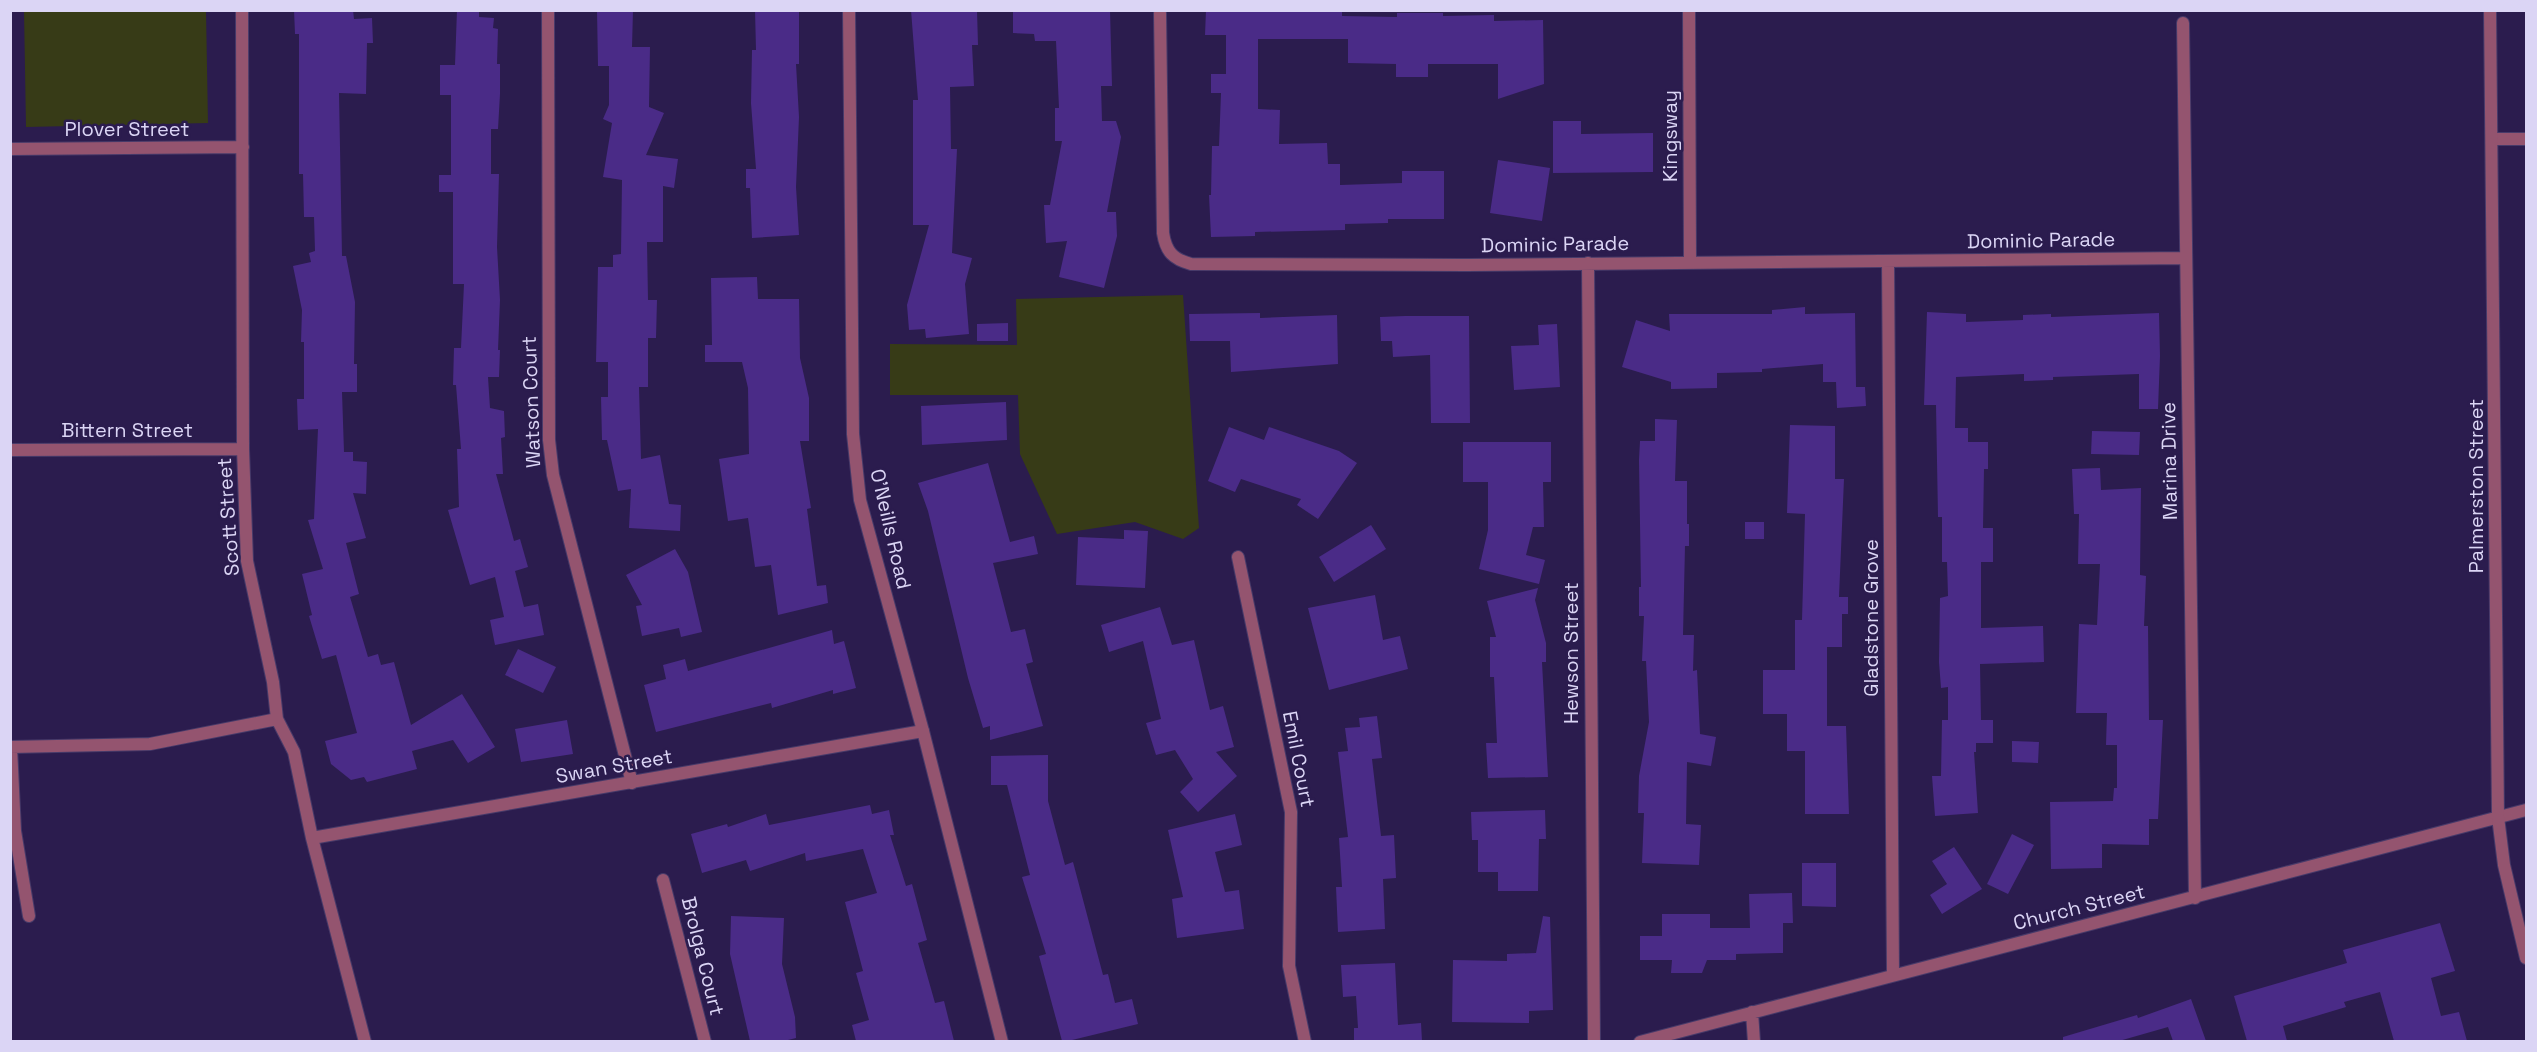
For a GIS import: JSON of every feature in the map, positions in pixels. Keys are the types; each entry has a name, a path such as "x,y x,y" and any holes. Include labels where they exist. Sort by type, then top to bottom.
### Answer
{"street":[{"name":"Scott Street","path":"242,10 243,449 247,561 273,682 277,719 294,752 312,838 365,1041"},
{"name":"Watson Court","path":"548,10 549,440 553,475 632,783"},
{"name":"O'Neills Road","path":"849,10 853,434 860,500 923,731 1002,1041"},
{"name":"Kingsway","path":"1689,10 1690,261"},
{"name":"Palmerston Street","path":"2490,10 2498,818 2504,865 2526,958"},
{"name":"Dominic Parade","path":"1160,13 1163,233 1165,248 1175,260 1191,264 2186,258"},
{"name":"Marina Drive","path":"2183,23 2195,898"},
{"path":"2492,139 2526,139"},
{"name":"Plover Street","path":"10,149 243,147"},
{"name":"Gladstone Grove","path":"1888,261 1893,974"},
{"name":"Hewson Street","path":"1588,263 1594,1041"},
{"name":"Bittern Street","path":"10,450 243,449"},
{"name":"Emil Court","path":"1238,557 1291,812 1289,966 1305,1041"},
{"path":"29,916 15,831 11,747 150,744 277,719"},
{"name":"Swan Street","path":"312,838 923,731"},
{"name":"Church Street","path":"1640,1041 2526,810"},
{"name":"Brolga Court","path":"663,880 705,1041"},
{"path":"1752,1012 1755,1041"}],"green space":[{"path":"24,11 206,11 208,123 26,127"},
{"path":"1183,295 1199,528 1183,539 1135,522 1057,534 1020,454 1018,395 890,395 890,344 1017,345 1016,299"}],"building":[{"path":"294,10 353,10 354,19 372,18 373,43 367,43 366,94 339,93 342,256 346,256 355,302 354,364 357,364 357,392 342,392 344,452 353,452 353,461 367,462 366,494 353,493 366,538 346,543 359,594 350,597 368,657 378,654 381,665 394,662 411,725 462,694 495,747 468,763 453,740 412,751 417,769 367,782 364,777 351,780 331,764 325,741 357,733 336,655 322,659 309,616 312,615 302,574 323,569 308,520 314,519 318,429 298,430 297,399 304,399 304,342 301,342 302,310 293,266 311,262 309,253 315,251 314,217 304,217 303,174 299,174 299,34 295,34"},
{"path":"457,10 479,10 479,17 494,18 493,28 498,29 497,64 500,64 500,94 498,129 491,129 491,174 499,174 497,247 500,300 498,350 500,350 499,377 488,377 490,408 504,411 505,437 501,438 503,474 496,474 514,541 520,539 528,567 515,571 524,607 538,604 544,635 495,645 490,620 504,617 495,577 470,585 448,510 459,507 457,449 461,449 456,385 453,385 454,348 461,348 464,284 453,284 453,192 439,192 439,175 451,175 451,95 440,95 440,65 455,65"},
{"path":"597,10 633,10 632,47 650,47 649,107 664,113 646,155 678,159 674,188 663,186 663,242 647,242 648,300 657,300 656,338 648,338 648,387 639,387 641,459 660,455 669,504 681,505 680,531 629,528 631,489 618,491 607,440 602,440 601,397 608,397 608,362 596,362 598,267 613,267 613,255 621,254 622,180 603,177 612,123 603,119 609,105 609,66 598,66"},
{"path":"755,10 799,10 799,64 796,64 799,117 796,187 799,235 752,238 750,188 746,188 746,169 756,169 751,103 752,50 756,50"},
{"path":"911,10 977,10 978,45 972,45 974,86 950,87 951,149 957,149 952,253 972,258 965,284 969,334 926,338 925,329 909,330 907,305 929,225 913,225 913,100 918,100"},
{"path":"1013,10 1110,10 1112,86 1101,86 1102,121 1116,121 1121,137 1107,212 1116,212 1117,236 1104,288 1059,277 1067,241 1046,243 1044,205 1050,205 1062,141 1055,141 1055,108 1059,108 1056,41 1035,41 1034,34 1013,33"},
{"path":"1206,10 1342,11 1342,16 1397,17 1397,13 1443,13 1443,16 1494,15 1494,21 1543,20 1544,84 1498,99 1498,64 1428,64 1428,77 1396,77 1396,64 1348,63 1348,39 1258,39 1258,109 1280,110 1279,144 1327,143 1328,164 1340,164 1340,185 1402,183 1402,171 1444,171 1444,219 1388,219 1388,223 1345,224 1345,230 1255,232 1255,236 1211,237 1209,195 1211,195 1212,146 1219,146 1221,93 1211,93 1211,74 1226,74 1226,35 1205,35"},
{"path":"1553,121 1581,121 1581,134 1653,133 1653,172 1553,173"},
{"path":"1498,160 1550,168 1542,221 1490,213"},
{"path":"757,277 758,299 799,299 800,358 809,398 809,441 800,441 811,508 807,509 817,586 826,585 828,603 778,615 771,565 755,567 748,518 728,521 719,459 749,454 748,388 742,362 705,362 705,345 712,345 711,278"},
{"path":"1805,307 1805,314 1855,313 1856,387 1865,387 1866,406 1837,408 1836,382 1823,382 1823,364 1762,369 1762,372 1717,373 1717,388 1671,389 1671,382 1622,367 1636,320 1670,331 1669,314 1772,314 1772,310"},
{"path":"1927,312 1966,314 1966,322 2023,320 2023,315 2051,314 2051,317 2159,313 2160,356 2158,409 2139,409 2139,374 2053,377 2053,380 2024,381 2024,374 1956,377 1955,428 1968,428 1968,442 1988,442 1988,469 1984,469 1983,528 1993,528 1993,562 1981,562 1981,628 2043,626 2044,662 1980,664 1981,720 1993,720 1993,743 1976,743 1976,752 1974,752 1978,813 1935,816 1932,776 1941,776 1942,720 1948,720 1948,687 1941,688 1939,662 1940,598 1948,596 1947,562 1942,562 1942,517 1938,517 1936,405 1924,405"},
{"path":"1260,313 1260,318 1337,315 1338,364 1231,372 1230,341 1190,341 1189,314"},
{"path":"1469,316 1470,423 1431,423 1430,355 1393,357 1392,341 1381,341 1380,317"},
{"path":"1008,323 1008,341 977,341 977,324"},
{"path":"1557,324 1560,387 1514,390 1511,346 1539,345 1538,325"},
{"path":"1006,402 1007,440 922,445 921,406"},
{"path":"1655,419 1677,420 1675,481 1687,481 1687,524 1689,524 1689,546 1685,546 1683,635 1694,635 1693,671 1697,670 1700,734 1716,737 1711,766 1687,762 1686,824 1701,825 1699,865 1642,863 1644,813 1638,813 1639,776 1649,722 1646,661 1642,661 1644,616 1639,616 1639,587 1641,587 1639,460 1640,441 1655,441"},
{"path":"1790,425 1835,426 1835,479 1844,479 1839,597 1848,597 1848,614 1842,614 1842,647 1827,647 1827,726 1846,726 1849,814 1805,814 1805,751 1787,751 1787,714 1763,714 1763,670 1795,670 1795,620 1802,620 1805,514 1787,513"},
{"path":"1229,427 1264,440 1269,427 1339,451 1357,463 1318,519 1297,505 1301,499 1241,479 1235,492 1208,481"},
{"path":"2092,431 2140,432 2139,455 2091,454"},
{"path":"1463,442 1551,442 1551,482 1543,482 1544,527 1533,527 1526,555 1545,560 1539,584 1479,569 1488,530 1488,482 1463,482"},
{"path":"988,463 1010,542 1034,536 1038,554 993,563 1011,632 1025,629 1033,662 1026,664 1043,726 990,740 990,726 983,728 968,678 928,511 918,483"},
{"path":"2100,468 2101,490 2141,488 2140,575 2146,576 2144,626 2148,626 2149,720 2163,720 2158,819 2149,819 2149,845 2102,844 2102,868 2051,869 2050,802 2113,801 2114,788 2117,788 2117,745 2106,745 2107,713 2076,713 2079,624 2097,625 2100,564 2078,564 2079,514 2074,514 2072,469"},
{"path":"1745,522 1764,522 1764,539 1745,539"},
{"path":"1371,525 1386,549 1334,582 1319,557"},
{"path":"1124,530 1148,531 1145,588 1076,585 1078,537 1124,539"},
{"path":"675,549 688,572 702,632 681,637 679,628 642,636 636,606 642,605 626,575"},
{"path":"1538,588 1535,600 1546,643 1546,662 1542,662 1548,777 1488,778 1486,743 1497,743 1494,677 1490,677 1490,637 1496,637 1487,601"},
{"path":"1375,595 1383,640 1400,636 1408,669 1329,690 1308,608"},
{"path":"1160,607 1172,645 1194,640 1210,710 1223,706 1234,747 1216,752 1237,776 1198,812 1180,792 1193,779 1175,750 1156,755 1146,723 1161,719 1143,641 1109,652 1101,625"},
{"path":"832,630 834,644 844,641 856,688 833,694 833,690 772,708 771,703 656,732 644,685 666,679 663,665 685,659 688,671"},
{"path":"518,649 556,667 543,693 505,675"},
{"path":"1377,716 1382,758 1372,759 1381,836 1394,835 1396,878 1383,879 1385,929 1338,932 1336,887 1342,887 1339,838 1348,837 1338,752 1348,751 1345,728 1360,727 1359,718"},
{"path":"567,720 573,754 521,762 515,729"},
{"path":"2012,741 2039,742 2038,763 2012,762"},
{"path":"1048,755 1048,801 1065,865 1073,862 1103,975 1108,974 1115,1003 1132,999 1138,1024 1068,1041 1062,1041 1039,956 1046,954 1022,877 1030,875 1007,785 991,785 991,756"},
{"path":"870,805 872,814 889,810 894,835 890,835 906,886 912,884 927,940 918,943 935,1003 944,1001 954,1041 856,1041 852,1025 869,1020 856,973 863,971 845,902 877,893 863,849 806,861 805,853 750,871 746,860 702,873 691,834 727,824 728,827 766,814 769,825"},
{"path":"1545,810 1546,839 1539,839 1538,891 1498,891 1498,872 1478,872 1478,840 1472,840 1471,812"},
{"path":"1235,814 1242,845 1215,852 1225,892 1239,890 1244,929 1177,938 1172,899 1183,897 1168,830"},
{"path":"2012,834 2034,845 2008,894 1987,884"},
{"path":"1954,847 1982,889 1942,914 1930,895 1947,884 1932,861"},
{"path":"1802,863 1836,863 1836,907 1802,906"},
{"path":"1792,893 1793,923 1783,923 1783,953 1736,954 1736,960 1707,960 1702,973 1671,973 1672,960 1640,960 1640,936 1662,936 1662,914 1710,914 1710,928 1750,928 1749,894"},
{"path":"731,916 784,918 782,964 795,1017 796,1038 784,1041 750,1041 730,954"},
{"path":"1543,916 1550,917 1553,1010 1529,1011 1529,1023 1452,1022 1453,960 1507,961 1507,954 1536,953"},
{"path":"2440,923 2455,971 2431,978 2441,1016 2459,1012 2467,1041 2394,1041 2380,992 2344,1002 2346,1007 2283,1026 2287,1041 2247,1041 2234,996 2347,963 2343,950"},
{"path":"1395,963 1398,1025 1421,1023 1422,1041 1354,1041 1354,1028 1358,1028 1356,996 1343,997 1341,965"},
{"path":"2191,999 2206,1041 2173,1041 2168,1027 2119,1041 2063,1041 2063,1037 2137,1015 2138,1018"}]}
